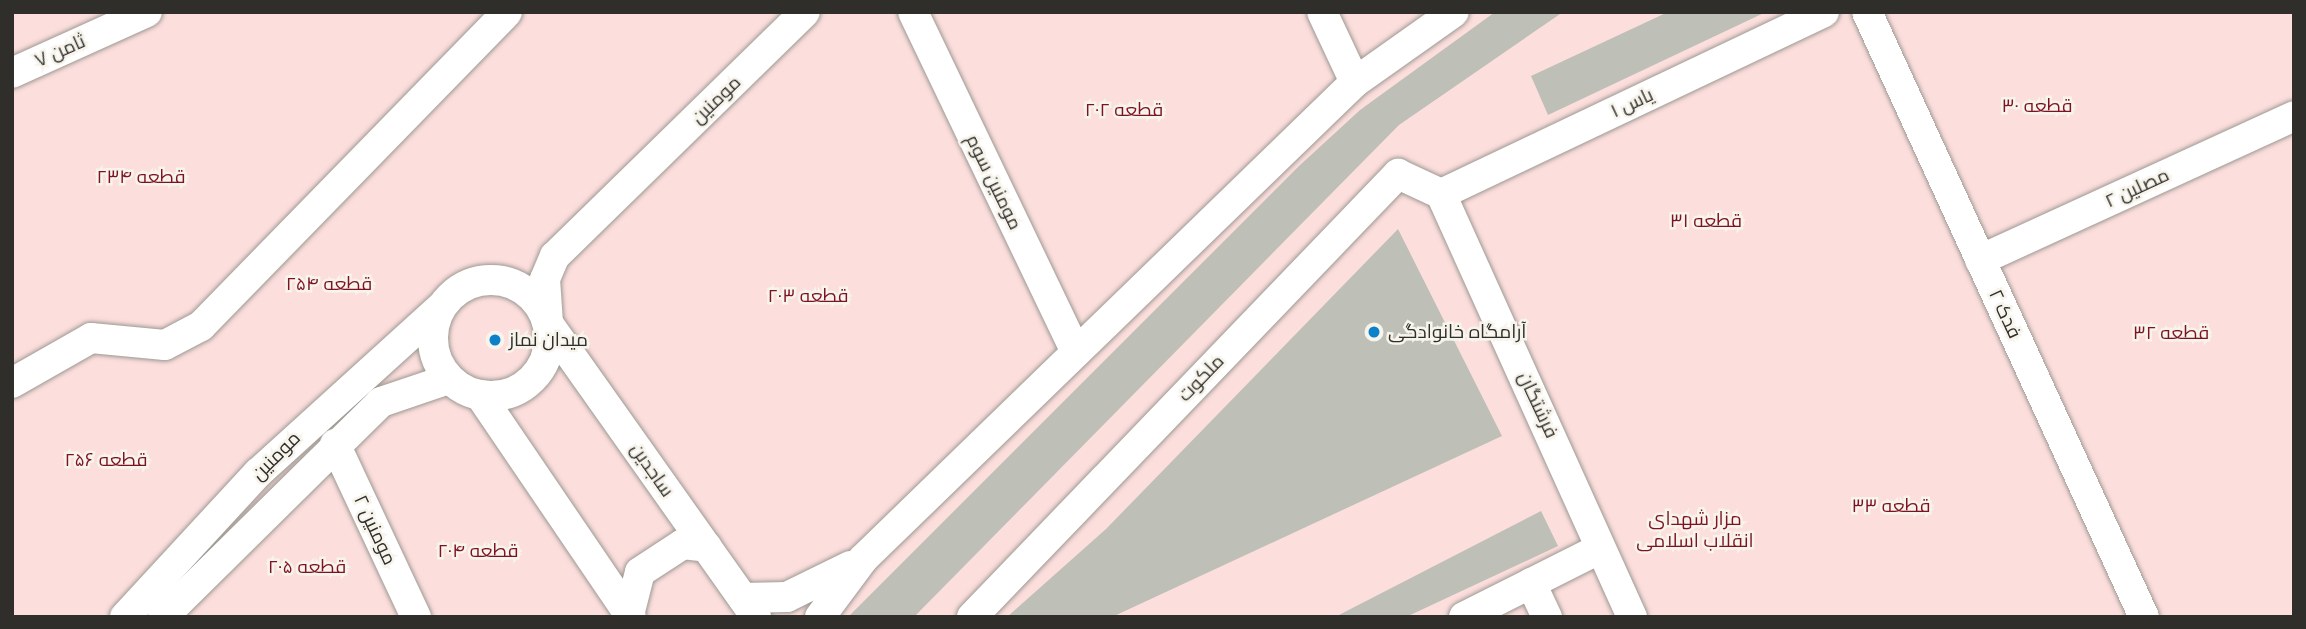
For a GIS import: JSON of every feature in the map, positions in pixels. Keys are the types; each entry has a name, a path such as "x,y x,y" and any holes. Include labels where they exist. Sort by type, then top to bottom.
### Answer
{"street":[{"path":"12,383 91,338 165,345 201,326 508,12"},
{"name":"مومنین","path":"548,323 545,279 555,256 805,12"},
{"name":"مومنین سوم","path":"913,12 1076,352"},
{"path":"1322,12 1355,82"},
{"path":"820,617 863,559 1355,82 1454,12"},
{"name":"یاس ۱","path":"1441,194 1824,12"},
{"name":"فدک ۲","path":"1867,12 2144,617"},
{"name":"ثامن ۷","path":"12,73 137,14"},
{"name":"مصلین ۲","path":"1980,260 2294,116"},
{"name":"ملکوت","path":"972,617 1398,174 1441,194"},
{"name":"فرشتگان","path":"1441,194 1632,617"},
{"path":"480,395 518,390 534,378 547,352 548,323 528,292 494,279 459,289 440,309 433,345 449,379 480,395 630,616"},
{"name":"مومنین","path":"125,617 267,464 440,309"},
{"name":"ساجدین","path":"548,323 749,607"},
{"name":"مومنین","path":"163,617 335,444 381,402 449,379"},
{"name":"مومنین ۲","path":"335,444 416,617"},
{"path":"630,616 640,572 683,544 707,547"},
{"path":"1464,617 1599,549"},
{"path":"749,607 787,597 863,559"},
{"path":"1531,583 1547,617"}],"green space":[{"path":"12,12 2294,12 2294,617 12,617"}],"building":[{"path":"1495,12 1563,12 1399,125 914,617 848,617 1299,166 1360,110"},
{"path":"1668,12 1766,12 1548,115 1531,76"},
{"name":"آرامگاه خانوادگی","path":"1398,229 1502,436 1112,617 1007,617 1106,529"},
{"path":"1541,511 1558,546 1406,617 1335,617"}],"place":[{"name":"آرامگاه خانوادگی","path":"1374,332"},
{"name":"میدان نماز","path":"495,340"}],"park label":[{"name":"قطعه ۳۰","path":"2037,106"},
{"name":"قطعه ۲۰۲","path":"1124,110"},
{"name":"قطعه ۲۳۴","path":"141,177"},
{"name":"قطعه ۳۱","path":"1706,221"},
{"name":"قطعه ۲۵۴","path":"329,284"},
{"name":"قطعه ۲۰۳","path":"808,296"},
{"name":"قطعه ۳۲","path":"2171,333"},
{"name":"قطعه ۲۵۶","path":"106,460"},
{"name":"قطعه ۳۳","path":"1891,506"},
{"name":"مزار شهدای انقلاب اسلامی","path":"1695,530"},
{"name":"قطعه ۲۰۴","path":"478,551"},
{"name":"قطعه ۲۰۵","path":"307,567"}]}
